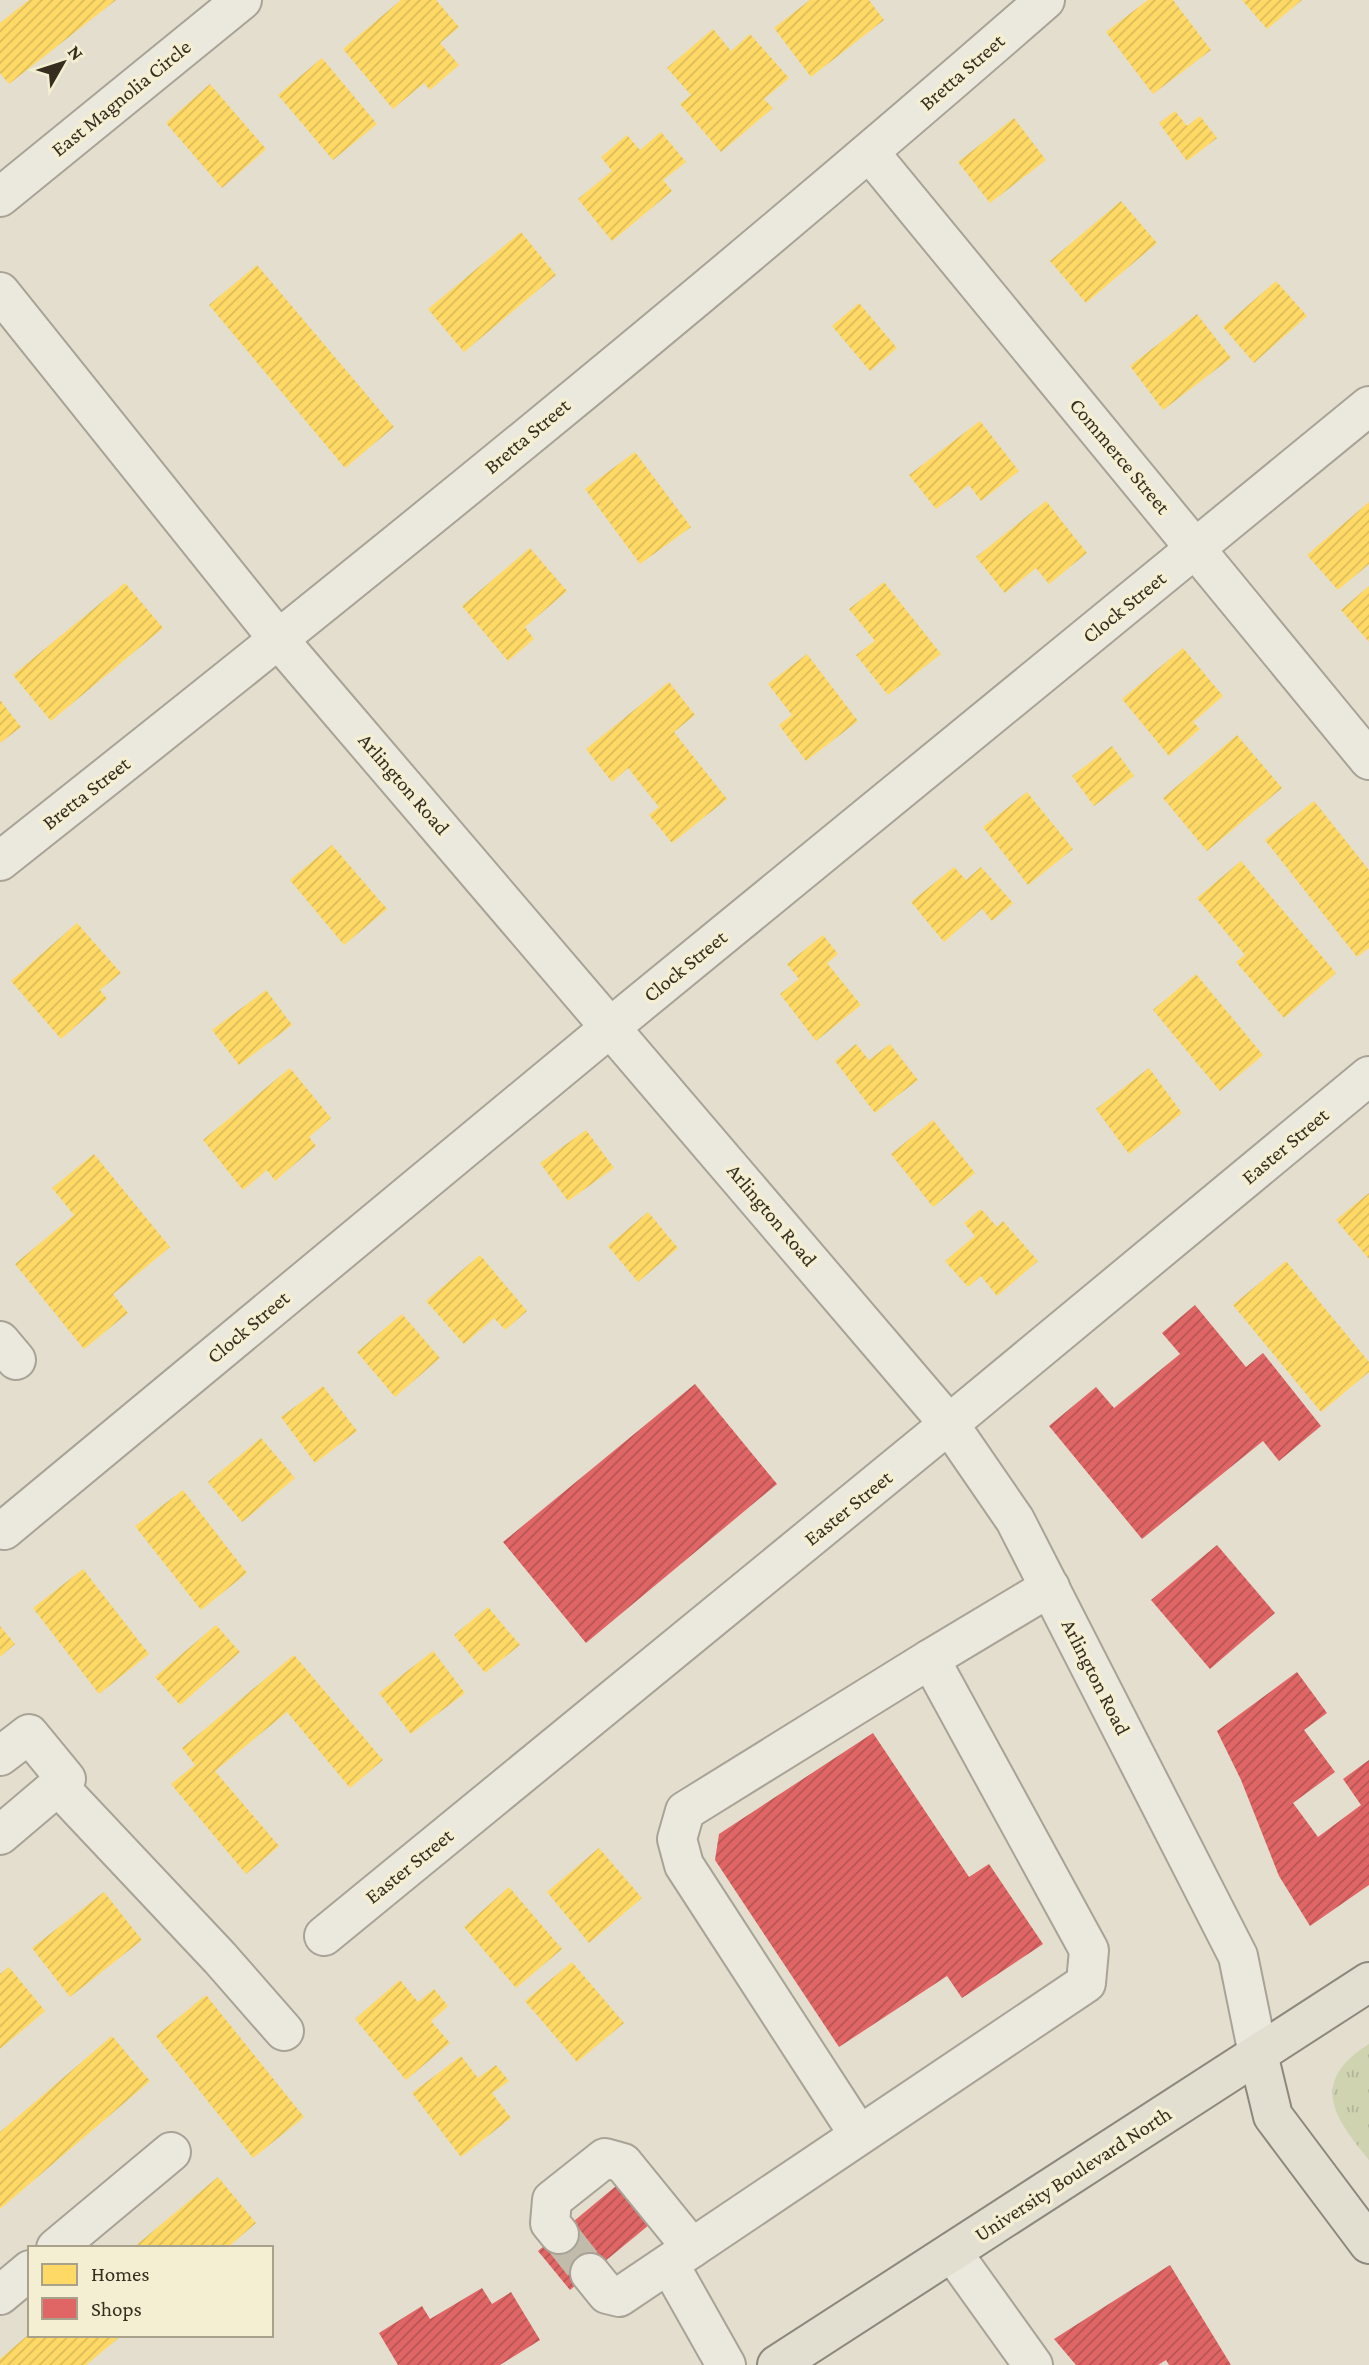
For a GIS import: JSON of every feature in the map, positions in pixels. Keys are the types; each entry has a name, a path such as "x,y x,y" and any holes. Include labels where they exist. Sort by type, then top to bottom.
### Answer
{"main road":[{"name":"University Boulevard North","path":"793,2361 952,2252 1369,1982"},
{"name":"Arlington Road","path":"1258,2054 1273,2116 1369,2244"}],"street":[{"name":"East Magnolia Circle","path":"0,197 242,0"},
{"name":"Bretta Street","path":"0,861 279,640 870,153 1045,0"},
{"name":"Commerce Street","path":"870,153 1369,760"},
{"name":"Arlington Road","path":"0,292 279,640 950,1424 1015,1520 1238,1956 1258,2054"},
{"name":"Clock Street","path":"4,1530 611,1026 1369,406"},
{"name":"Easter Street","path":"324,1936 950,1424 1369,1076"},
{"path":"859,2135 684,1865 677,1839 685,1811 1050,1587"},
{"path":"590,2273 607,2294 619,2297 1086,1983 1089,1950 930,1659"},
{"path":"0,1756 29,1734 66,1779 0,1835"},
{"path":"58,1786 220,1958 284,2031"},
{"path":"58,2246 171,2152"},
{"path":"559,2234 550,2223 552,2200 605,2158 623,2163 681,2256 726,2365"},
{"path":"952,2252 1033,2365"},
{"path":"0,2295 28,2272"}],"green space":[{"path":"1369,2044 1369,2160 1337,2114 1333,2086 1339,2072 1350,2058"}],"building: Homes":[{"path":"29,0 116,0 9,84 0,73 0,23"},
{"path":"401,0 436,0 459,27 440,43 459,65 430,90 424,83 393,109 343,49"},
{"path":"810,0 869,0 884,20 811,77 774,28"},
{"path":"1148,0 1173,0 1211,50 1153,94 1106,32"},
{"path":"1242,0 1302,0 1267,29"},
{"path":"713,29 731,51 750,34 789,78 764,99 773,108 721,152 680,104 691,95 667,68"},
{"path":"322,58 377,124 333,160 278,95"},
{"path":"210,84 266,149 222,188 166,123"},
{"path":"1175,111 1187,126 1200,116 1217,138 1187,161 1159,123"},
{"path":"1014,118 1046,160 990,203 958,162"},
{"path":"661,132 686,162 663,180 672,191 612,241 578,199 612,171 601,157 627,135 640,150"},
{"path":"1121,201 1157,243 1086,303 1050,261"},
{"path":"521,232 556,275 464,352 428,309"},
{"path":"257,265 394,427 345,468 209,305"},
{"path":"1276,281 1307,316 1254,363 1223,327"},
{"path":"859,303 897,348 870,371 832,326"},
{"path":"1197,314 1231,358 1163,410 1130,366"},
{"path":"980,421 1019,471 981,501 969,485 936,509 909,475"},
{"path":"635,452 691,527 640,564 585,489"},
{"path":"1046,501 1087,553 1049,584 1036,568 1005,593 976,557"},
{"path":"1369,502 1369,564 1338,590 1307,555"},
{"path":"530,548 567,591 525,627 534,639 508,661 462,606"},
{"path":"884,582 941,654 888,695 856,655 875,641 849,609"},
{"path":"125,583 163,628 51,721 13,675"},
{"path":"1369,586 1369,642 1341,610"},
{"path":"1183,648 1223,696 1193,722 1200,729 1169,756 1122,699"},
{"path":"807,654 858,721 806,761 779,725 792,715 768,684"},
{"path":"669,682 695,715 674,732 727,799 672,843 649,815 659,807 628,768 612,782 586,749"},
{"path":"0,700 21,727 0,743"},
{"path":"1237,735 1282,788 1207,851 1163,798"},
{"path":"1112,746 1134,776 1094,806 1072,776"},
{"path":"1027,792 1073,849 1028,885 983,827"},
{"path":"1314,801 1369,870 1369,948 1357,957 1265,840"},
{"path":"332,845 387,909 344,945 290,880"},
{"path":"1241,861 1336,973 1284,1018 1236,962 1245,955 1197,898"},
{"path":"954,867 966,880 981,867 1013,903 992,921 982,909 944,942 911,902"},
{"path":"77,923 121,973 100,990 107,999 61,1039 11,981"},
{"path":"823,935 838,954 827,963 861,1005 816,1041 780,994 799,979 787,964"},
{"path":"1196,974 1263,1055 1220,1091 1153,1010"},
{"path":"266,990 292,1025 239,1065 212,1030"},
{"path":"856,1044 869,1060 890,1044 918,1080 875,1113 835,1061"},
{"path":"290,1068 331,1118 309,1137 316,1146 275,1181 267,1170 243,1190 203,1140"},
{"path":"1149,1068 1182,1113 1129,1154 1096,1109"},
{"path":"933,1120 975,1173 933,1207 891,1154"},
{"path":"586,1130 614,1168 568,1201 540,1163"},
{"path":"94,1154 170,1247 113,1294 128,1313 84,1349 15,1264 74,1215 52,1188"},
{"path":"1369,1193 1369,1259 1336,1220"},
{"path":"981,1209 997,1227 1003,1221 1038,1261 997,1296 981,1276 968,1287 945,1261 975,1236 964,1223"},
{"path":"648,1212 678,1248 638,1282 608,1246"},
{"path":"480,1255 527,1311 505,1330 494,1318 464,1344 426,1301"},
{"path":"1286,1261 1369,1362 1369,1372 1321,1412 1233,1305"},
{"path":"402,1314 440,1358 395,1397 357,1352"},
{"path":"323,1386 357,1431 315,1463 281,1417"},
{"path":"261,1438 295,1478 242,1522 208,1482"},
{"path":"183,1490 247,1573 201,1610 135,1526"},
{"path":"83,1569 149,1654 99,1694 33,1608"},
{"path":"488,1607 520,1645 485,1673 454,1635"},
{"path":"216,1625 240,1652 180,1705 155,1677"},
{"path":"0,1626 15,1644 0,1657"},
{"path":"433,1651 465,1693 411,1734 379,1693"},
{"path":"294,1655 383,1760 350,1788 287,1712 215,1771 279,1846 246,1874 171,1784 195,1765 182,1748"},
{"path":"599,1848 642,1898 589,1943 547,1892"},
{"path":"509,1887 562,1949 516,1988 464,1927"},
{"path":"104,1892 142,1940 70,1997 32,1948"},
{"path":"572,1962 624,2023 577,2062 525,2001"},
{"path":"9,1967 45,2011 0,2049 0,1974"},
{"path":"400,1980 418,2002 434,1989 448,2006 431,2021 450,2043 406,2080 355,2019"},
{"path":"206,1995 304,2117 253,2158 156,2036"},
{"path":"112,2036 150,2081 0,2209 0,2132"},
{"path":"461,2056 478,2078 496,2065 509,2081 492,2093 511,2118 461,2157 412,2093"},
{"path":"218,2177 256,2223 229,2246 135,2246"},
{"path":"28,2335 120,2337 86,2365 0,2365 0,2359"}],"building: Shops":[{"path":"1195,1305 1246,1367 1263,1353 1321,1426 1279,1461 1263,1441 1142,1539 1049,1426 1096,1387 1114,1408 1180,1354 1162,1333"},
{"path":"695,1384 777,1484 586,1643 503,1542"},
{"path":"1217,1545 1275,1613 1210,1669 1151,1600"},
{"path":"1297,1672 1327,1713 1304,1730 1335,1772 1293,1803 1318,1837 1361,1805 1343,1779 1369,1760 1369,1885 1310,1926 1279,1876 1241,1780 1217,1731"},
{"path":"873,1733 969,1877 989,1864 1043,1944 962,1998 947,1976 839,2047 715,1860 719,1834"},
{"path":"622,2181 655,2220 570,2290 538,2251"},
{"path":"1170,2265 1231,2365 1169,2365 1166,2360 1158,2365 1076,2365 1054,2339"},
{"path":"482,2288 492,2304 511,2292 540,2340 500,2365 398,2365 379,2333 422,2306 430,2319"}],"tunnel":[{"path":"559,2234 590,2273"}]}
